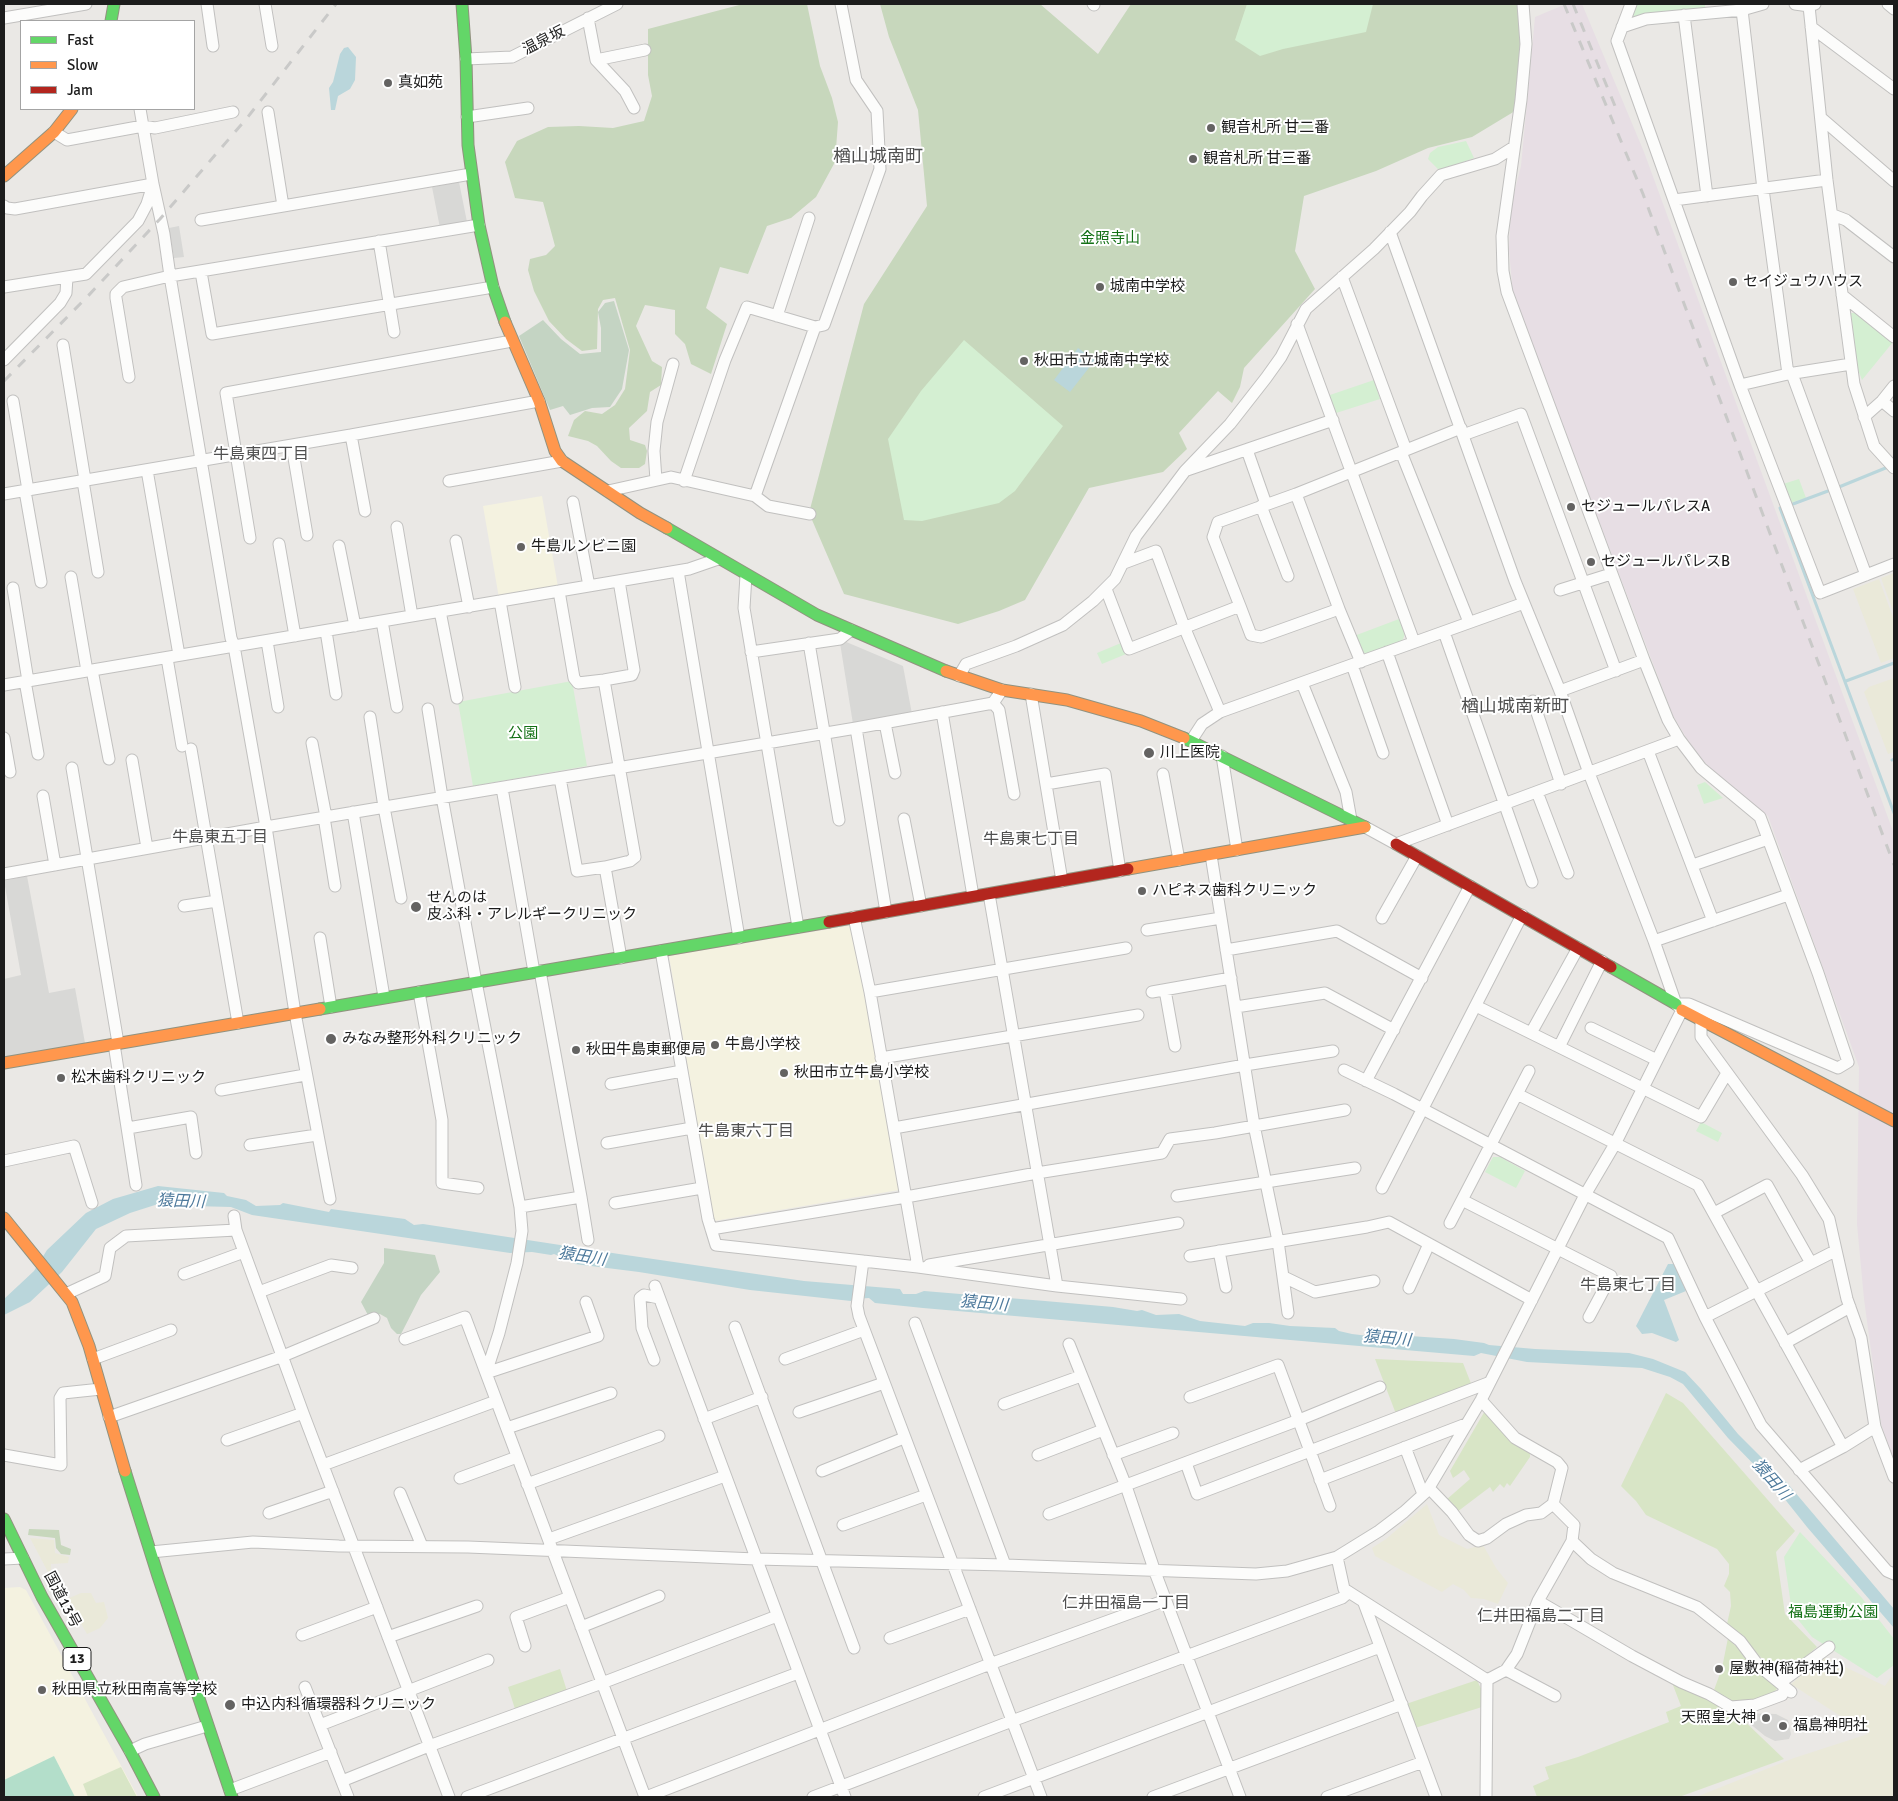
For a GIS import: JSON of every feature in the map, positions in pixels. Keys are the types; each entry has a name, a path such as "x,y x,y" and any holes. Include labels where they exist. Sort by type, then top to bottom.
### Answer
{"main road":[{"path":"111,20 114,4"},
{"path":"462,4 471,174 479,225 493,287 512,341 539,401 555,451 562,461 640,513 817,615 959,676 1002,690 1068,700 1141,721 1222,756 1364,827"},
{"path":"4,176 54,132 71,110"},
{"path":"4,1063 739,938 1364,827"},
{"path":"1396,844 1602,961 1701,1021 1894,1121"},
{"path":"4,1218 72,1302 92,1359 207,1726 231,1793"},
{"name":"国道13号","path":"4,1519 42,1597 130,1751 154,1797"}],"street":[{"path":"4,18 31,18 86,4"},
{"path":"207,4 213,46"},
{"path":"265,4 272,46"},
{"name":"温泉坂","path":"466,59 512,57 617,4"},
{"path":"684,481 725,360 747,307 815,327 824,325 880,170 876,111 856,80 841,4"},
{"path":"1524,4 1526,44 1521,100 1502,236 1507,292 1611,574 1668,720 1679,739 1701,768 1760,817 1818,973 1848,1062 1838,1068 1689,1004 1679,1007"},
{"path":"1631,4 1617,41 1740,385 1820,593 1894,564"},
{"path":"1622,27 1646,19 1742,10 1763,4"},
{"path":"1795,4 1812,5 1810,27 1827,180 1854,384 1874,446 1894,468"},
{"path":"1888,4 1894,9"},
{"path":"1742,10 1764,189 1790,374 1866,575"},
{"path":"1684,15 1708,196"},
{"path":"588,18 596,60 624,91 634,108"},
{"path":"1810,27 1894,89"},
{"path":"596,60 645,50"},
{"path":"467,118 528,108"},
{"path":"140,110 164,234 231,638 266,827 295,1013 330,1199"},
{"path":"54,132 66,140 143,126 155,128 233,112"},
{"path":"268,112 283,206"},
{"path":"1821,118 1894,181"},
{"path":"959,676 966,664 1016,646 1063,625 1106,588 1115,579 1136,536 1185,471 1230,424 1266,378 1281,357 1306,309 1374,249 1441,175 1495,159 1514,147"},
{"path":"201,220 471,174"},
{"path":"1674,200 1827,180"},
{"path":"4,206 15,209 153,184"},
{"path":"4,287 86,274 138,221 147,204 153,184"},
{"path":"1833,215 1846,220 1894,257"},
{"path":"777,316 809,218"},
{"path":"129,377 116,294 123,287 170,276 479,225"},
{"path":"151,1552 253,1542 354,1546 550,1544 756,1559 1256,1574 1287,1571 1337,1557 1380,1531 1426,1491 1481,1400 1585,1195 1615,1144 1657,1060 1679,1007 1589,773 1560,691 1524,603 1390,232"},
{"path":"379,241 394,332"},
{"path":"201,272 212,334 493,287"},
{"path":"1342,276 1403,451 1470,622"},
{"path":"4,360 60,303 66,293 66,277"},
{"path":"1842,295 1894,337"},
{"path":"1297,324 1414,642"},
{"path":"754,496 815,327"},
{"path":"250,538 226,393 512,341"},
{"path":"62,345 98,572"},
{"path":"656,480 654,451 657,422 674,364"},
{"path":"1740,385 1850,364"},
{"path":"1864,417 1882,401 1894,386"},
{"path":"13,401 41,582"},
{"path":"4,494 292,446 539,401"},
{"path":"1882,401 1894,411"},
{"path":"1339,609 1261,638 1251,635 1213,536 1218,522 1296,494 1403,451 1521,414 1616,671"},
{"path":"1185,471 1333,420"},
{"path":"351,435 364,511"},
{"path":"292,446 307,535"},
{"path":"1247,450 1263,505 1288,576"},
{"path":"449,481 562,461"},
{"path":"147,470 179,656"},
{"path":"608,491 671,477 754,496 768,506 810,514"},
{"path":"1296,494 1339,609 1383,753"},
{"path":"573,502 589,586"},
{"path":"396,527 412,616"},
{"path":"456,541 468,606"},
{"path":"279,544 296,636"},
{"path":"340,546 355,626"},
{"path":"1124,563 1156,551 1185,629 1220,712"},
{"path":"4,685 690,569 718,559"},
{"path":"678,571 739,938"},
{"path":"1560,590 1611,574"},
{"path":"746,575 744,608 798,927"},
{"path":"72,577 109,759"},
{"path":"559,591 574,678 578,683 604,680 632,675 634,670 619,581"},
{"path":"13,588 38,754"},
{"path":"1106,588 1129,649 1185,629 1240,606"},
{"path":"500,601 515,687"},
{"path":"1191,742 1202,724 1220,712 1524,603"},
{"path":"440,611 456,698"},
{"path":"382,621 397,707"},
{"path":"751,652 840,638 851,630"},
{"path":"326,631 336,694"},
{"path":"1444,632 1532,882"},
{"path":"266,641 278,707"},
{"path":"809,643 839,820"},
{"path":"1387,652 1448,825"},
{"path":"166,658 206,838 238,1023"},
{"path":"1560,691 1644,660"},
{"path":"560,778 577,871 630,861 635,857 604,680"},
{"path":"1302,683 1346,792 1351,820"},
{"path":"4,874 353,812 886,723 994,703 1002,690"},
{"path":"1031,694 1062,881"},
{"path":"1533,701 1561,784"},
{"path":"994,703 999,710 1014,794"},
{"path":"428,709 476,982 520,1207 522,1231 517,1263 499,1333 486,1373"},
{"path":"942,712 973,896"},
{"path":"370,717 401,898"},
{"path":"886,723 894,773"},
{"path":"856,728 886,912"},
{"path":"4,738 10,772"},
{"path":"1364,827 1396,844 1679,739"},
{"path":"312,742 335,886"},
{"path":"1648,751 1713,921"},
{"path":"1222,756 1237,850"},
{"path":"132,760 147,848"},
{"path":"72,768 88,859 136,1185"},
{"path":"1046,784 1106,774 1120,871"},
{"path":"1163,774 1179,860"},
{"path":"502,788 588,1240"},
{"path":"1537,792 1568,872"},
{"path":"43,796 55,865"},
{"path":"353,812 384,997"},
{"path":"904,819 920,906"},
{"path":"1693,865 1768,839"},
{"path":"1211,855 1254,1125 1278,1241 1288,1313"},
{"path":"1382,918 1417,856"},
{"path":"605,867 621,958"},
{"path":"1366,1080 1470,886"},
{"path":"989,894 1057,1286"},
{"path":"1654,941 1788,895"},
{"path":"184,906 217,901"},
{"path":"1382,1188 1522,915"},
{"path":"854,917 870,992 918,1267"},
{"path":"1147,930 1221,918"},
{"path":"1226,950 1337,931 1422,978"},
{"path":"320,938 331,1007"},
{"path":"870,992 1126,948"},
{"path":"1531,1033 1578,948"},
{"path":"661,951 702,1188 716,1245 918,1267 1057,1286 1181,1298"},
{"path":"1559,1047 1602,961"},
{"path":"1152,992 1231,978"},
{"path":"1165,990 1175,1046"},
{"path":"419,992 442,1120 442,1183 478,1188"},
{"path":"1236,1007 1325,993 1394,1030"},
{"path":"1476,1006 1701,1117 1727,1072"},
{"path":"881,1058 1138,1015"},
{"path":"1701,1021 1701,1037 1819,1200 1829,1219 1835,1251 1850,1307 1861,1338 1875,1427 1894,1477"},
{"path":"1591,1028 1657,1060"},
{"path":"894,1128 1245,1064 1333,1051"},
{"path":"1344,1070 1423,1109 1668,1238 1705,1317 1761,1425 1887,1571 1894,1574"},
{"path":"612,1084 682,1071"},
{"path":"1450,1223 1529,1072"},
{"path":"221,1090 306,1075"},
{"path":"1517,1094 1698,1185 1843,1447"},
{"path":"711,1229 1162,1153 1170,1139 1345,1110"},
{"path":"128,1128 191,1117 196,1153"},
{"path":"608,1143 692,1128"},
{"path":"250,1145 317,1135"},
{"path":"4,1160 74,1146 92,1202"},
{"path":"1177,1196 1355,1168"},
{"path":"1714,1213 1767,1186 1811,1263"},
{"path":"615,1203 702,1188"},
{"path":"520,1207 581,1197"},
{"path":"1462,1200 1611,1276 1589,1317"},
{"path":"234,1216 236,1230 244,1252 448,1797"},
{"path":"1190,1256 1367,1228 1389,1222 1532,1300"},
{"path":"918,1267 1178,1223"},
{"path":"64,1291 106,1276 110,1248 126,1236 236,1230"},
{"path":"1409,1288 1429,1244"},
{"path":"1219,1251 1226,1287"},
{"path":"1705,1317 1835,1251"},
{"path":"184,1274 244,1252"},
{"path":"862,1261 857,1306 864,1330 1041,1797"},
{"path":"259,1292 331,1265 352,1268"},
{"path":"1284,1277 1315,1292 1374,1281"},
{"path":"655,1286 843,1792"},
{"path":"654,1360 642,1328 640,1298 644,1295 660,1298"},
{"path":"486,1373 598,1336 586,1302"},
{"path":"1785,1342 1850,1307"},
{"path":"405,1339 464,1317 646,1797 990,1664 1166,1600"},
{"path":"109,1417 283,1356 374,1318"},
{"path":"915,1323 1005,1565"},
{"path":"735,1327 820,1561 854,1648"},
{"path":"92,1359 171,1330"},
{"path":"785,1359 864,1330"},
{"path":"1069,1344 1126,1486 1155,1572 1240,1797"},
{"path":"1190,1397 1278,1365 1330,1506"},
{"path":"1004,1404 1081,1376"},
{"path":"800,1412 884,1383"},
{"path":"1186,1463 1197,1494 1488,1384"},
{"path":"1049,1514 1299,1420 1380,1387"},
{"path":"4,1455 61,1465 60,1398 63,1393 100,1389"},
{"path":"507,1428 611,1394"},
{"path":"704,1419 762,1397"},
{"path":"1405,1447 1426,1491 1452,1512 1468,1535 1478,1540 1487,1538 1506,1524 1526,1515 1541,1513 1553,1504 1562,1468 1557,1462 1515,1438 1481,1400"},
{"path":"323,1465 496,1401"},
{"path":"226,1440 303,1412"},
{"path":"1320,1480 1466,1424"},
{"path":"1800,1470 1875,1427"},
{"path":"1038,1455 1103,1430"},
{"path":"1113,1455 1173,1433"},
{"path":"527,1484 659,1436"},
{"path":"822,1471 904,1438"},
{"path":"460,1478 517,1457"},
{"path":"550,1544 724,1476"},
{"path":"269,1513 333,1490"},
{"path":"400,1493 422,1546"},
{"path":"843,1525 926,1496"},
{"path":"1487,1680 1506,1670 1516,1654 1538,1601 1572,1541 1574,1525 1553,1504"},
{"path":"1572,1541 1613,1573 1697,1607 1740,1641 1758,1665 1786,1688"},
{"path":"1337,1557 1344,1589 1487,1680"},
{"path":"4,1559 23,1558"},
{"path":"813,1797 843,1792 1012,1721 1342,1598 1349,1592"},
{"path":"581,1627 659,1596"},
{"path":"525,1646 516,1617 570,1597"},
{"path":"1538,1601 1632,1656 1731,1707 1756,1705 1782,1695 1786,1688 1829,1646"},
{"path":"1364,1603 1436,1797"},
{"path":"388,1636 477,1606"},
{"path":"302,1635 377,1607"},
{"path":"890,1638 970,1609"},
{"path":"342,1781 429,1746 602,1683 777,1616"},
{"path":"984,1797 1380,1647"},
{"path":"320,1725 488,1660"},
{"path":"1506,1670 1555,1696"},
{"path":"467,1797 798,1673"},
{"path":"1486,1797 1487,1680"},
{"path":"305,1687 348,1797"},
{"path":"1153,1797 1402,1704"},
{"path":"130,1751 145,1744 207,1726"},
{"path":"231,1793 330,1752"},
{"path":"1327,1797 1423,1762"}],"shaded area":[{"path":"1566,4 1582,4 1644,152 1894,834 1894,1460 1881,1424 1864,1299 1857,1224 1859,1067 1768,816 1710,769 1689,742 1673,716 1513,295 1509,249 1511,205 1521,166 1535,17"},
{"path":"459,182 467,222 440,228 432,187"},
{"path":"179,226 184,257 174,258 169,228"},
{"name":"牛島ルンビニ園","path":"542,496 558,587 499,598 483,506"},
{"path":"1894,573 1894,614 1881,578"},
{"path":"1879,579 1894,620 1894,658 1881,663 1853,589"},
{"path":"844,641 903,666 912,714 853,724 840,643"},
{"path":"1894,678 1894,752 1888,754 1864,692 1869,687"},
{"path":"27,876 49,993 75,988 85,1043 4,1058 4,979 21,975 4,881"},
{"name":"秋田市立牛島小学校","path":"854,925 899,1190 714,1221 669,956"},
{"path":"1427,1504 1439,1535 1467,1549 1483,1545 1496,1568 1508,1583 1498,1604 1484,1599 1471,1598 1464,1590 1453,1584 1442,1592 1375,1556 1372,1548 1386,1539"},
{"path":"30,1538 54,1540 55,1553 69,1557 68,1563 51,1564 51,1573 48,1572"},
{"name":"秋田県立秋田南高等学校","path":"20,1587 26,1590 138,1797 4,1797 4,1588"},
{"path":"81,1593 91,1593 96,1603 104,1602 108,1618 100,1628 87,1634 67,1599"},
{"path":"1824,1657 1885,1686 1891,1677 1894,1679 1894,1797 1696,1797 1794,1758 1868,1734 1791,1684"},
{"path":"1741,1713 1776,1714 1788,1720 1791,1734 1789,1739 1775,1741 1765,1736 1743,1718"}],"green space":[{"path":"743,4 807,4 820,66 832,98 838,122 835,162 816,197 791,218 767,226 748,274 720,267 706,308 727,324 711,374 691,364 685,344 675,334 675,310 645,305 636,326 652,361 662,367 661,385 650,392 647,411 629,428 630,440 645,445 647,451 645,464 639,468 621,468 611,461 597,446 588,441 568,436 574,420 585,411 602,414 615,405 625,389 630,350 615,298 603,300 598,309 597,349 582,351 566,339 549,321 534,291 528,270 530,259 546,255 555,246 543,202 515,198 505,162 517,141 548,127 613,128 644,121 652,96 648,75 648,29"},
{"name":"金照寺山","path":"880,4 1040,4 1098,54 1131,4 1521,4 1528,29 1515,111 1472,137 1428,148 1376,171 1304,196 1295,251 1315,289 1244,368 1240,387 1232,403 1218,391 1179,433 1187,449 1163,472 1089,488 1025,600 999,611 958,624 844,594 809,513 864,304 927,206 918,110 889,37"},
{"path":"1247,4 1373,4 1366,32 1283,49 1260,56 1235,40"},
{"path":"1634,4 1705,4 1705,10 1637,17 1632,16"},
{"path":"1466,141 1474,158 1440,171 1428,159 1430,153 1438,147"},
{"path":"614,301 629,350 622,389 610,407 592,408 570,415 563,406 550,410 519,336 543,320 561,339 580,354 601,352 601,328 598,312 605,303"},
{"path":"1851,313 1859,313 1893,342 1862,380 1857,367"},
{"path":"964,340 1063,426 1015,491 999,503 922,521 904,520 888,439 921,391"},
{"path":"1374,380 1380,399 1333,414 1327,396"},
{"path":"1799,479 1806,498 1790,503 1783,484"},
{"path":"1399,619 1405,634 1402,642 1368,654 1359,651 1354,636"},
{"path":"1121,643 1126,654 1102,664 1097,653"},
{"name":"公園","path":"572,681 587,766 473,786 458,702"},
{"path":"1705,782 1723,798 1704,804 1697,785"},
{"path":"1701,1122 1722,1133 1718,1142 1696,1131"},
{"path":"1493,1157 1500,1157 1525,1171 1516,1188 1485,1172"},
{"path":"384,1248 435,1255 440,1272 421,1295 401,1334 397,1334 391,1328 387,1318 380,1314 369,1317 361,1302 384,1263"},
{"path":"1375,1359 1463,1363 1472,1386 1396,1414"},
{"path":"1666,1393 1683,1403 1795,1531 1776,1552 1785,1614 1817,1647 1781,1677 1727,1624 1731,1606 1730,1592 1724,1586 1729,1574 1729,1564 1717,1549 1646,1515 1636,1501 1621,1486"},
{"path":"1486,1409 1530,1451 1530,1457 1510,1486 1507,1483 1504,1488 1500,1484 1493,1492 1490,1487 1457,1512 1446,1500 1470,1479 1464,1470 1453,1478 1450,1471"},
{"path":"29,1529 59,1530 61,1545 71,1549 70,1555 61,1554 56,1548 55,1538 28,1535"},
{"name":"福島運動公園","path":"1800,1532 1862,1598 1894,1639 1894,1665 1877,1678 1812,1637 1792,1612 1784,1557"},
{"path":"1728,1638 1778,1687 1774,1693 1745,1703 1734,1703 1714,1690 1722,1668"},
{"path":"560,1669 567,1691 515,1709 508,1687"},
{"path":"1477,1680 1482,1691 1482,1707 1415,1728 1406,1704"},
{"path":"1671,1680 1707,1695 1737,1714 1784,1759 1679,1797 1537,1797 1533,1786 1549,1779 1545,1767 1578,1757 1669,1722 1666,1712 1681,1706"},
{"path":"54,1756 75,1797 4,1797 4,1780"},
{"path":"121,1767 137,1797 88,1797 83,1784"}],"water":[{"path":"348,47 356,57 355,80 350,89 338,96 335,110 331,110 329,88 333,82 340,54 344,48"},
{"path":"1078,348 1095,360 1070,392 1054,380"},
{"name":"猿田川","path":"158,1186 224,1193 227,1196 246,1200 256,1206 280,1205 283,1203 329,1212 331,1209 405,1219 414,1225 423,1224 804,1281 900,1289 903,1294 916,1294 924,1291 1045,1301 1142,1310 1156,1315 1179,1314 1200,1321 1245,1326 1253,1323 1269,1323 1335,1328 1352,1334 1385,1338 1395,1335 1454,1339 1489,1345 1535,1349 1629,1353 1653,1359 1685,1372 1738,1434 1788,1484 1894,1609 1894,1628 1807,1527 1772,1483 1728,1438 1683,1384 1670,1377 1642,1368 1527,1362 1481,1353 1474,1356 923,1308 875,1303 869,1298 851,1301 750,1290 575,1264 554,1254 510,1253 252,1215 231,1207 155,1205 130,1213 96,1229 62,1272 30,1302 4,1315 4,1299 34,1271 47,1250 86,1213 113,1199"},
{"path":"1668,1264 1674,1264 1686,1291 1664,1300 1679,1340 1676,1342 1652,1333 1642,1334 1636,1326"}],"waterway":[{"path":"1839,487 1888,467"},
{"path":"1793,504 1828,491"},
{"path":"1780,508 1894,813"},
{"path":"1846,681 1894,663"}],"railway":[{"path":"4,381 88,296 160,219 247,118 336,4"},
{"path":"1564,4 1643,194 1894,865"},
{"path":"1573,4 1615,106"}],"traffic: fast":[{"path":"111,20 114,4"},
{"path":"462,4 466,59 468,145 479,225 493,287 505,322"},
{"path":"667,528 817,615 946,671"},
{"path":"1184,738 1365,827"},
{"path":"320,1009 829,922"},
{"path":"1611,967 1676,1004"},
{"path":"125,1471 232,1797"},
{"path":"4,1519 42,1597 130,1751 154,1797"}],"traffic: slow":[{"path":"4,176 54,132 71,110"},
{"path":"505,322 539,401 555,451 562,461 640,513 667,528"},
{"path":"946,671 1002,690 1067,700 1141,721 1184,738"},
{"path":"1128,869 1365,827"},
{"path":"4,1063 320,1009"},
{"path":"1682,1010 1894,1121"},
{"path":"4,1218 72,1302 89,1346 125,1471"}],"traffic: jam":[{"path":"1396,844 1611,967"},
{"path":"829,922 1128,869"}],"place":[{"name":"真如苑","path":"388,83"},
{"name":"観音札所 甘二番","path":"1211,128"},
{"name":"観音札所 甘三番","path":"1193,159"},
{"name":"セイジュウハウス","path":"1733,282"},
{"name":"城南中学校","path":"1100,287"},
{"name":"秋田市立城南中学校","path":"1024,361"},
{"name":"セジュールパレスA","path":"1571,507"},
{"name":"牛島ルンビニ園","path":"521,547"},
{"name":"セジュールパレスB","path":"1591,562"},
{"name":"川上医院","path":"1149,753"},
{"name":"ハピネス歯科クリニック","path":"1142,891"},
{"name":"せんのは 皮ふ科・アレルギークリニック","path":"416,907"},
{"name":"みなみ整形外科クリニック","path":"331,1039"},
{"name":"牛島小学校","path":"715,1045"},
{"name":"秋田牛島東郵便局","path":"576,1050"},
{"name":"秋田市立牛島小学校","path":"784,1073"},
{"name":"松木歯科クリニック","path":"61,1078"},
{"name":"屋敷神(稲荷神社)","path":"1719,1669"},
{"name":"秋田県立秋田南高等学校","path":"42,1690"},
{"name":"中込内科循環器科クリニック","path":"230,1705"},
{"name":"天照皇大神","path":"1766,1718"},
{"name":"福島神明社","path":"1783,1726"}],"district":[{"name":"楢山城南町","path":"878,157"},
{"name":"牛島東四丁目","path":"261,455"},
{"name":"楢山城南新町","path":"1515,707"},
{"name":"牛島東五丁目","path":"220,838"},
{"name":"牛島東七丁目","path":"1031,840"},
{"name":"牛島東六丁目","path":"746,1132"},
{"name":"牛島東七丁目","path":"1628,1286"},
{"name":"仁井田福島一丁目","path":"1126,1604"},
{"name":"仁井田福島二丁目","path":"1541,1617"}]}
